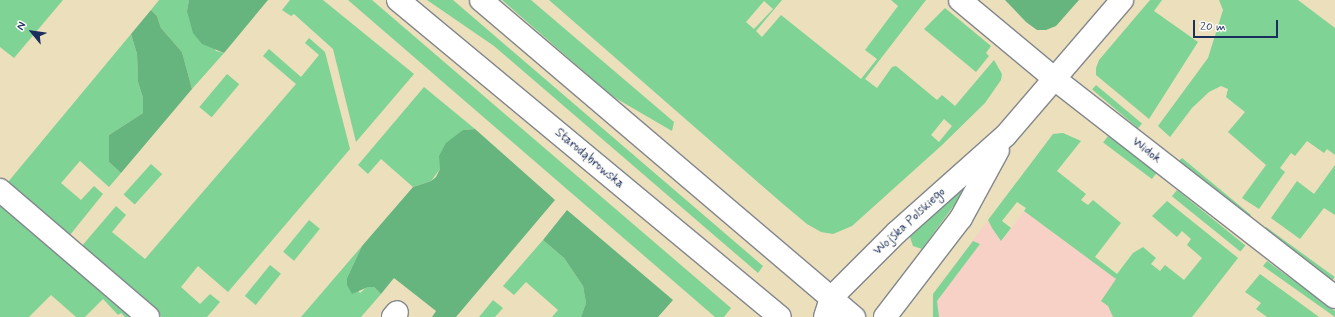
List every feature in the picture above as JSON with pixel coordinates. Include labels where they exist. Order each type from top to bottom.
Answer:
[{"type":"street","name":"Starodąbrowska","points":[[398,0],[780,317]]},
{"type":"street","points":[[481,0],[828,308],[854,317]]},
{"type":"street","name":"Widok","points":[[960,0],[1056,80],[1335,297]]},
{"type":"street","name":"Wojska Polskiego","points":[[828,308],[896,233],[1006,135],[1056,80],[1122,0]]},
{"type":"street","name":"Wojska Polskiego","points":[[885,317],[961,218],[1006,135]]},
{"type":"street","points":[[0,190],[148,317]]},
{"type":"shaded area","points":[[1024,211],[1117,279],[1108,306],[1113,317],[933,317],[933,294],[988,220],[1002,241]]},
{"type":"green space","points":[[0,0],[63,0],[14,58],[0,47]]},
{"type":"green space","points":[[159,0],[189,0],[187,11],[216,51],[224,53],[192,89],[182,52],[161,28],[157,16],[151,10]]},
{"type":"green space","points":[[189,0],[268,0],[224,53],[202,44],[193,33],[187,11]]},
{"type":"green space","points":[[290,0],[323,0],[414,74],[356,142],[333,49],[294,14],[291,16],[282,10]]},
{"type":"green space","points":[[348,0],[372,0],[731,308],[724,317],[715,317]]},
{"type":"green space","points":[[427,0],[453,0],[763,266],[758,273],[494,46]]},
{"type":"green space","points":[[502,0],[531,0],[674,122],[672,131],[612,96]]},
{"type":"green space","points":[[549,0],[782,0],[756,31],[762,37],[781,15],[861,79],[877,59],[865,50],[898,6],[891,0],[926,0],[865,79],[877,88],[892,67],[896,66],[937,100],[942,95],[955,106],[994,60],[1002,74],[1001,80],[985,103],[941,146],[852,226],[833,234],[821,232],[807,224]],"holes":[[[764,1],[773,9],[754,29],[746,22]],[[944,119],[952,126],[939,142],[931,135]]]},
{"type":"green space","points":[[1005,0],[1079,0],[1056,26],[1046,30],[1037,30],[1026,22]]},
{"type":"green space","points":[[1150,0],[1162,0],[1154,11],[1198,42],[1149,119],[1096,75],[1096,68],[1099,60]]},
{"type":"green space","points":[[1219,0],[1298,0],[1335,28],[1335,155],[1327,149],[1324,153],[1307,141],[1295,156],[1291,153],[1280,168],[1285,172],[1259,209],[1242,198],[1266,165],[1228,132],[1245,112],[1226,97],[1228,89],[1221,86],[1209,92],[1192,108],[1170,137],[1158,126],[1208,58],[1223,10]]},
{"type":"green space","points":[[945,8],[991,46],[986,53],[989,56],[976,72],[924,29]]},
{"type":"green space","points":[[151,10],[157,16],[161,28],[182,52],[192,89],[121,173],[109,162],[109,135],[143,113],[143,98],[138,82],[137,54],[131,34]]},
{"type":"green space","points":[[131,34],[137,54],[138,82],[143,98],[143,113],[109,135],[109,162],[121,173],[109,187],[80,161],[61,183],[81,200],[94,186],[103,194],[70,235],[8,182]]},
{"type":"green space","points":[[309,38],[325,52],[350,149],[228,292],[198,266],[181,287],[200,304],[210,294],[220,302],[207,317],[162,317],[81,247],[116,206],[126,215],[112,232],[145,259],[296,84],[263,56],[269,49],[301,77],[319,55],[305,43]]},
{"type":"green space","points":[[227,74],[239,84],[212,117],[199,107]]},
{"type":"green space","points":[[1096,85],[1142,124],[1138,128],[1092,90]]},
{"type":"green space","points":[[424,87],[475,129],[463,130],[441,160],[440,169],[431,181],[413,187],[381,159],[368,174],[358,165]]},
{"type":"green space","points":[[475,129],[555,200],[456,317],[432,317],[436,311],[394,278],[381,294],[374,287],[368,287],[352,294],[347,285],[347,278],[362,246],[413,187],[431,181],[436,177],[440,169],[439,156],[446,143],[463,130]]},
{"type":"green space","points":[[1063,133],[1081,141],[1057,171],[1086,194],[1081,200],[1088,205],[1093,200],[1121,223],[1095,257],[1117,274],[1133,253],[1143,247],[1156,258],[1151,264],[1160,271],[1165,265],[1184,280],[1202,258],[1187,245],[1191,239],[1182,231],[1177,237],[1152,216],[1167,201],[1238,258],[1192,317],[1113,317],[1108,306],[1101,301],[1116,279],[1024,211],[1026,208],[1017,202],[1002,221],[1011,228],[1001,241],[988,220],[1053,134]]},
{"type":"green space","points":[[1108,136],[1157,173],[1152,179],[1103,142]]},
{"type":"green space","points":[[1182,158],[1251,215],[1249,218],[1179,161]]},
{"type":"green space","points":[[987,160],[922,249],[913,246],[910,237]]},
{"type":"green space","points":[[151,164],[162,174],[135,205],[124,194]]},
{"type":"green space","points":[[1335,165],[1335,215],[1324,208],[1300,239],[1271,218],[1297,181],[1314,194]]},
{"type":"green space","points":[[1177,190],[1245,245],[1240,252],[1172,196]]},
{"type":"green space","points":[[0,204],[136,317],[125,317],[121,313],[118,315],[103,299],[85,317],[76,317],[51,295],[29,317],[0,317]]},
{"type":"green space","points":[[567,210],[673,300],[658,317],[581,317],[586,303],[583,286],[564,258],[543,240]]},
{"type":"green space","points":[[309,220],[320,229],[294,261],[283,252]]},
{"type":"green space","points":[[1266,227],[1335,277],[1332,280],[1264,230]]},
{"type":"green space","points":[[543,240],[564,258],[583,286],[586,303],[581,317],[552,317],[558,310],[526,282],[514,295],[503,286]]},
{"type":"green space","points":[[973,241],[980,244],[937,301],[939,317],[933,317],[933,294]]},
{"type":"green space","points":[[362,246],[347,278],[360,293],[367,287],[374,287],[381,294],[361,317],[301,317]]},
{"type":"green space","points":[[1267,261],[1335,311],[1335,317],[1263,266]]},
{"type":"green space","points":[[270,265],[281,274],[256,305],[245,296]]},
{"type":"green space","points":[[1260,274],[1319,317],[1267,317],[1256,309],[1261,303],[1245,292]]},
{"type":"green space","points":[[493,300],[503,308],[495,317],[479,317]]}]
